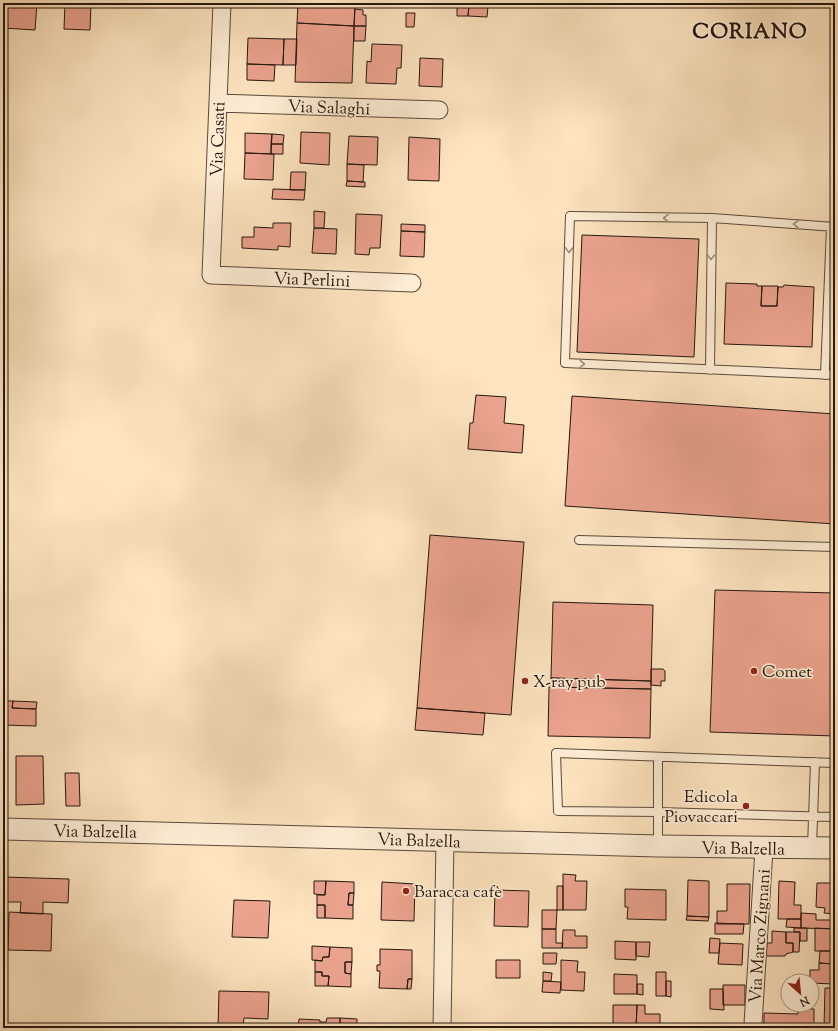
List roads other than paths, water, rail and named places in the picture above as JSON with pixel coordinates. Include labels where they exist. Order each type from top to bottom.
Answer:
[{"type":"street","name":"Via Casati","points":[[211,275],[222,3]]},
{"type":"street","name":"Via Salaghi","points":[[218,103],[439,110]]},
{"type":"street","name":"Via Perlini","points":[[211,275],[412,283]]},
{"type":"street","name":"Via Balzella","points":[[3,829],[764,849],[835,848]]},
{"type":"street","points":[[442,1028],[445,840]]},
{"type":"street","name":"Via Marco Zignani","points":[[753,1024],[764,849]]},
{"type":"lane","points":[[825,375],[833,227],[712,218],[570,216],[565,363],[710,370],[825,375],[835,375]]},
{"type":"lane","points":[[710,370],[712,218]]},
{"type":"lane","points":[[579,540],[835,547]]},
{"type":"lane","points":[[835,762],[556,754],[558,811],[658,812],[812,818],[835,817]]},
{"type":"lane","points":[[658,757],[658,846]]},
{"type":"lane","points":[[812,848],[815,762]]},
{"type":"place","name":"Comet","points":[[754,671]]},
{"type":"place","name":"X-ray pub","points":[[525,681]]},
{"type":"place","name":"Edicola Piovaccari","points":[[746,806]]},
{"type":"place","name":"Baracca cafè","points":[[406,891]]},
{"type":"district","name":"CORIANO","points":[[750,31]]}]
